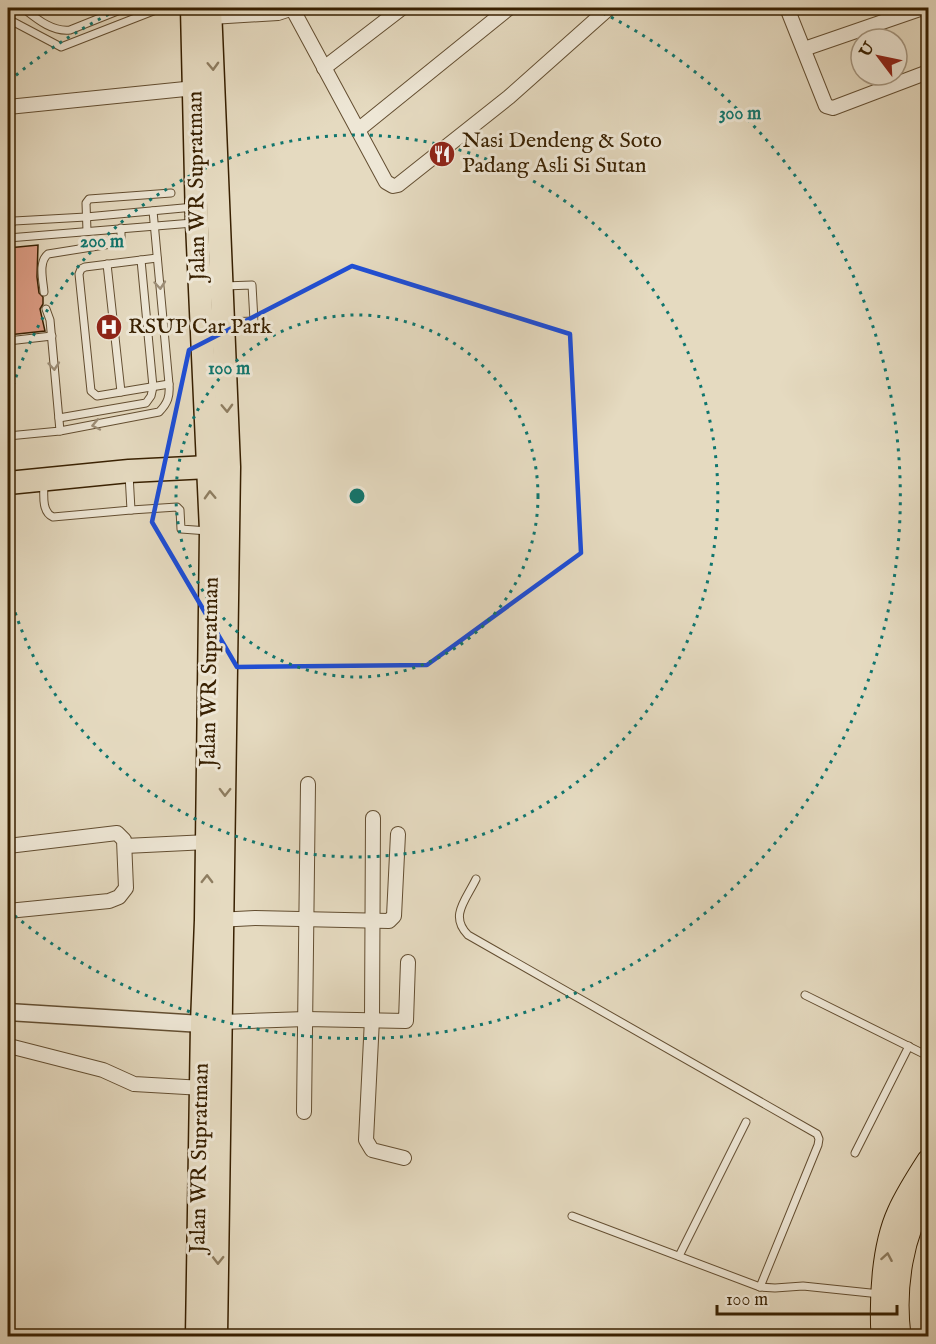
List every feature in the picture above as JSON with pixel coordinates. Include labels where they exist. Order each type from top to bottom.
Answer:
[{"type":"highway","name":"Jalan WR Supratman","points":[[204,11],[195,88],[197,215],[211,531],[208,842],[215,920]]},
{"type":"highway","name":"Jalan WR Supratman","points":[[204,11],[222,286],[229,466],[212,1023],[216,1336]]},
{"type":"highway","points":[[8,483],[129,471],[209,467]]},
{"type":"highway","name":"Jalan WR Supratman","points":[[197,1336],[203,1088],[212,1023]]},
{"type":"main road","points":[[882,1336],[883,1278],[888,1248],[897,1215],[907,1193],[928,1160]]},
{"type":"main road","points":[[900,1336],[899,1279],[905,1243],[928,1192]]},
{"type":"street","points":[[204,11],[278,13],[292,8],[386,182],[393,186],[398,185],[509,97],[608,8]]},
{"type":"street","points":[[324,68],[402,8]]},
{"type":"street","points":[[358,130],[509,8]]},
{"type":"street","points":[[787,8],[826,106],[829,108],[928,72]]},
{"type":"street","points":[[804,49],[923,8]]},
{"type":"street","points":[[8,107],[195,88]]},
{"type":"street","points":[[304,1112],[308,784]]},
{"type":"street","points":[[373,818],[372,1019],[366,1140],[372,1150],[404,1158]]},
{"type":"street","points":[[8,846],[113,833],[122,836],[125,846],[126,888],[119,897],[109,901],[8,912]]},
{"type":"street","points":[[215,920],[389,921],[394,916],[398,834]]},
{"type":"street","points":[[125,846],[208,842]]},
{"type":"street","points":[[8,1012],[212,1023],[306,1018],[406,1021],[408,962]]},
{"type":"street","points":[[13,1047],[103,1070],[134,1084],[203,1088]]},
{"type":"lane","points":[[23,8],[37,19],[62,31],[70,30],[125,8]]},
{"type":"lane","points":[[8,19],[61,47],[145,10],[161,8]]},
{"type":"lane","points":[[87,231],[86,203],[88,199],[171,193]]},
{"type":"lane","points":[[153,211],[197,215],[154,227],[9,238],[11,222],[153,211]]},
{"type":"lane","points":[[8,436],[60,431],[159,412],[166,405],[170,395],[170,384],[153,211]]},
{"type":"lane","points":[[44,292],[42,261],[44,256],[117,243],[121,239],[121,228]]},
{"type":"lane","points":[[157,258],[81,269],[79,274],[91,391],[97,396],[170,384]]},
{"type":"lane","points":[[59,418],[146,403],[151,396],[153,387],[141,260]]},
{"type":"lane","points":[[107,264],[121,392]]},
{"type":"lane","points":[[222,286],[252,285],[254,321],[223,322]]},
{"type":"lane","points":[[46,309],[51,320],[60,431]]},
{"type":"lane","points":[[8,340],[52,336]]},
{"type":"lane","points":[[129,471],[131,510]]},
{"type":"lane","points":[[44,479],[46,511],[53,517],[177,507],[180,510],[181,529],[211,531]]},
{"type":"lane","points":[[476,879],[458,919],[460,927],[468,935],[817,1134],[818,1145],[760,1287]]},
{"type":"lane","points":[[806,995],[928,1056]]},
{"type":"lane","points":[[855,1153],[909,1046]]},
{"type":"lane","points":[[679,1257],[746,1122]]},
{"type":"lane","points":[[572,1216],[760,1287],[803,1286],[883,1294]]},
{"type":"highlighted area","points":[[352,266],[570,334],[581,553],[427,665],[237,667],[152,522],[189,350]]},
{"type":"building","points":[[38,245],[37,277],[39,293],[43,297],[40,309],[45,331],[8,335],[8,248]]},
{"type":"place","name":"Nasi Dendeng & Soto Padang Asli Si Sutan","points":[[442,154]]},
{"type":"place","name":"RSUP Car Park","points":[[109,327]]}]
